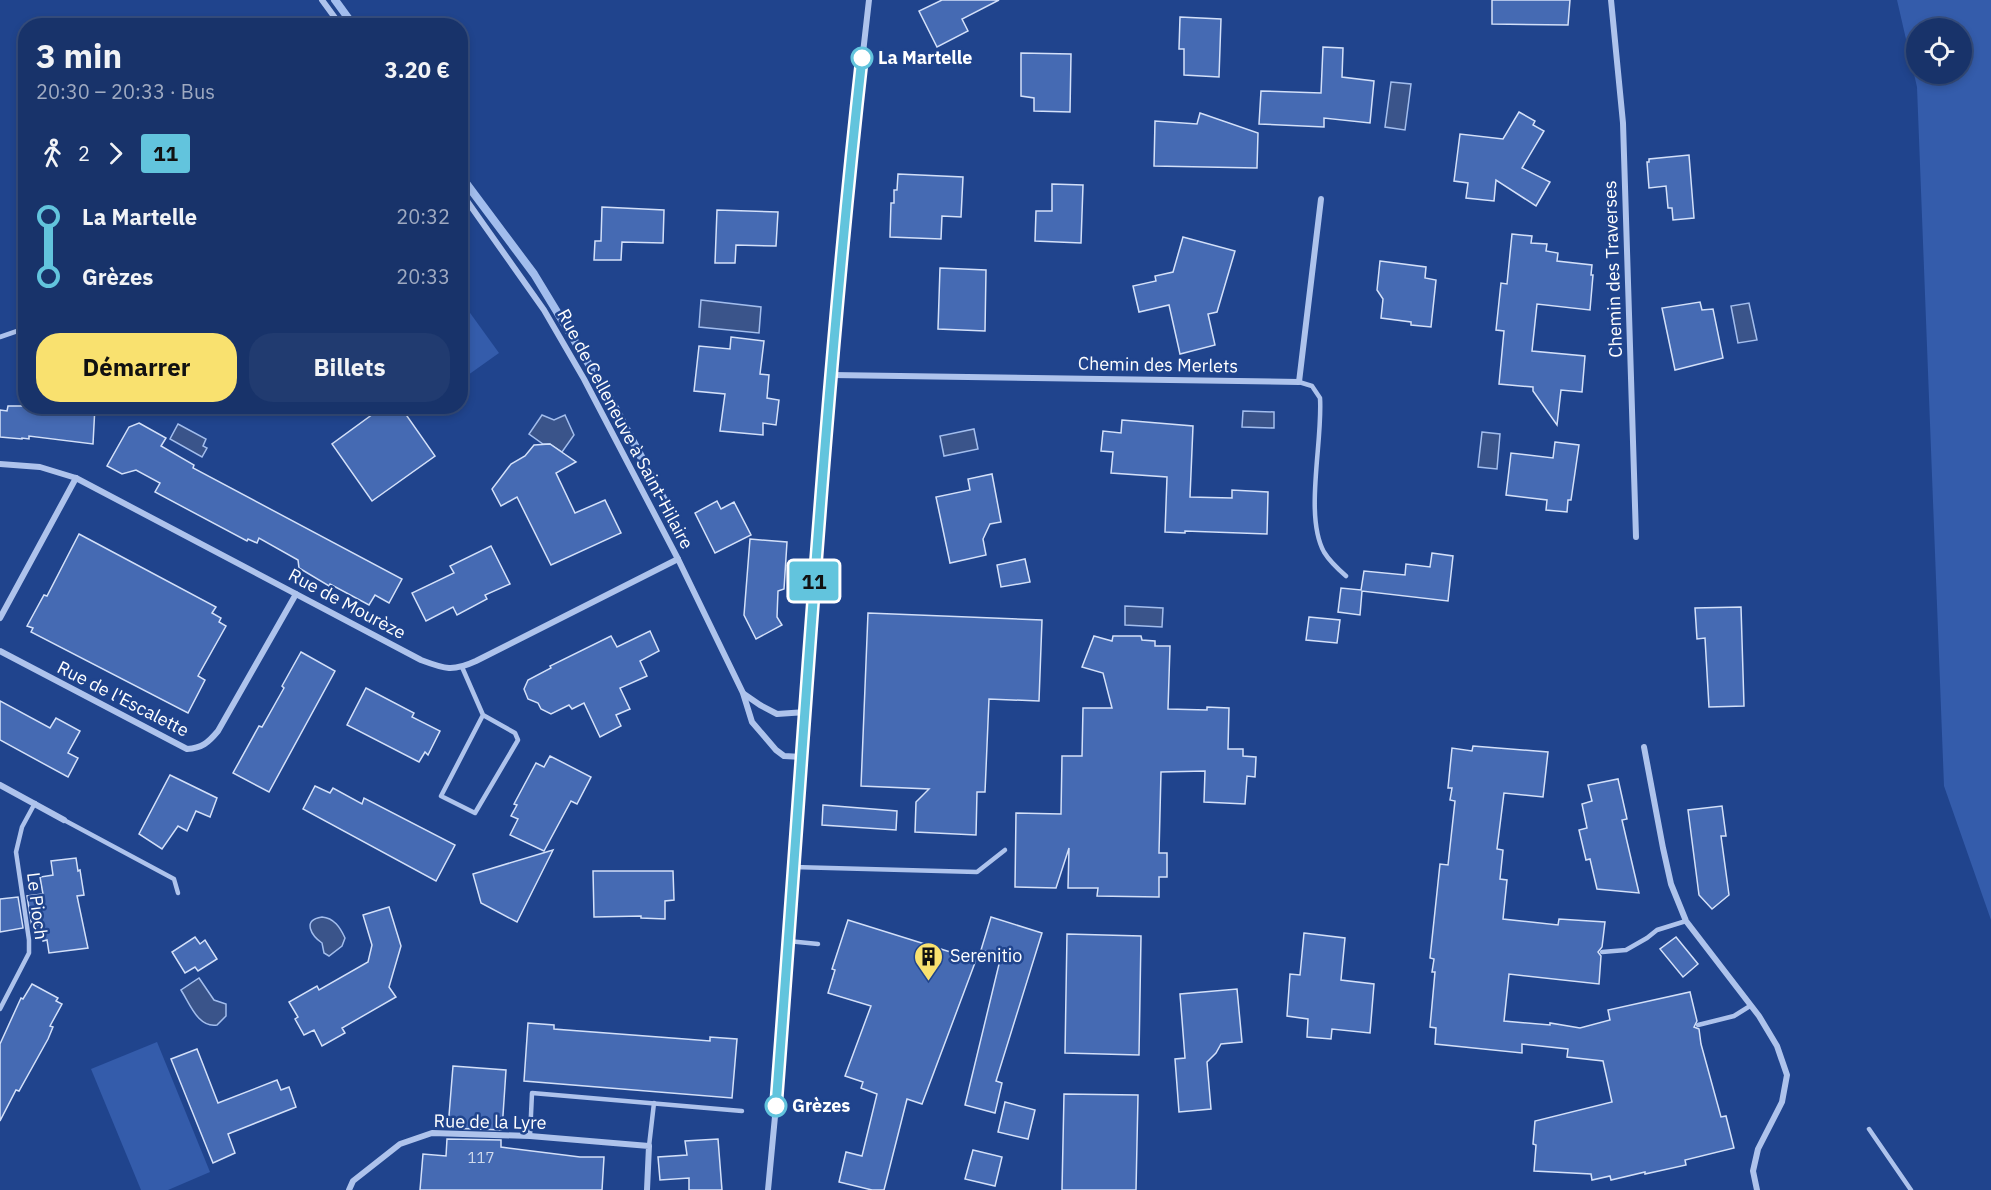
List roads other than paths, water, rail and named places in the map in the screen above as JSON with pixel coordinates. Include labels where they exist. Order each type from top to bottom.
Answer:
[{"type":"street","points":[[321,0],[335,18]]},
{"type":"street","points":[[768,1190],[776,1117],[818,527],[849,176],[869,0]]},
{"type":"street","name":"Chemin des Traverses","points":[[1611,0],[1623,123],[1636,537]]},
{"type":"street","points":[[1299,382],[1321,199]]},
{"type":"street","name":"Rue de Celleneuve à Saint-Hilaire","points":[[468,202],[544,310],[584,379],[678,559],[743,693],[752,722],[784,756],[802,757]]},
{"type":"street","name":"Chemin des Merlets","points":[[832,375],[1299,382]]},
{"type":"street","name":"Rue de Mourèze","points":[[0,464],[40,467],[76,477],[421,660],[447,669],[462,667]]},
{"type":"street","points":[[0,618],[76,477]]},
{"type":"street","points":[[462,667],[678,559]]},
{"type":"street","name":"Rue de l'Escalette","points":[[0,651],[187,749],[199,748],[218,731],[296,594]]},
{"type":"street","points":[[743,693],[777,714],[806,712]]},
{"type":"street","points":[[1644,747],[1671,884],[1686,921],[1750,1005],[1777,1047],[1787,1074],[1782,1102],[1758,1149],[1753,1171],[1757,1190]]},
{"type":"street","points":[[0,785],[64,820]]},
{"type":"street","name":"Rue de la Lyre","points":[[349,1190],[353,1182],[400,1144],[432,1133],[530,1136],[650,1146]]},
{"type":"street","points":[[647,1190],[650,1146]]},
{"type":"lane","points":[[0,338],[18,331]]},
{"type":"lane","points":[[1299,382],[1312,386],[1320,398],[1315,511],[1319,540],[1332,564],[1346,576]]},
{"type":"lane","points":[[462,667],[483,715],[515,733],[518,740],[475,813],[441,796],[483,715]]},
{"type":"lane","name":"Le Pioch","points":[[0,1009],[29,953],[16,852],[22,827],[35,803]]},
{"type":"lane","points":[[64,820],[174,879],[178,893]]},
{"type":"lane","points":[[793,867],[977,872],[1005,850]]},
{"type":"lane","points":[[1602,952],[1626,950],[1657,930],[1686,921]]},
{"type":"lane","points":[[788,941],[818,944]]},
{"type":"lane","points":[[1698,1025],[1734,1016],[1750,1005]]},
{"type":"lane","name":"Rue de la Lyre","points":[[530,1136],[532,1093],[742,1112]]},
{"type":"lane","points":[[650,1146],[654,1103]]},
{"type":"lane","points":[[1869,1129],[1911,1190]]},
{"type":"waterway","points":[[335,0],[348,18]]},
{"type":"waterway","points":[[468,186],[534,274],[613,404],[672,515]]},
{"type":"place","name":"La Martelle","points":[[862,58]]},
{"type":"place","name":"Serenitio","points":[[929,982]]},
{"type":"place","name":"Grèzes","points":[[776,1106]]}]
